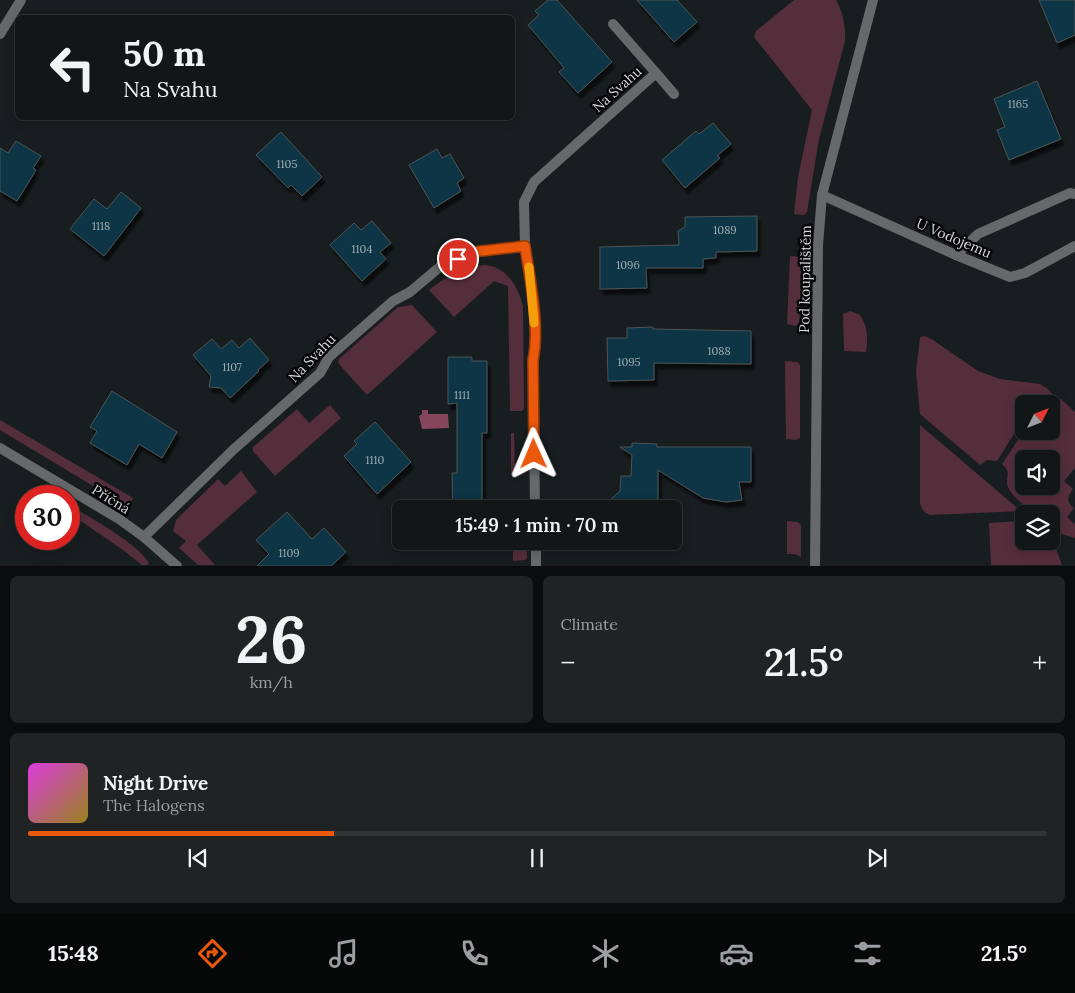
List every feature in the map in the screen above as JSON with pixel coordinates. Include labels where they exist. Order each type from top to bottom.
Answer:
[{"type":"street","points":[[0,34],[21,0]]},
{"type":"street","name":"Pod koupalištěm","points":[[815,566],[818,245],[822,195],[873,0]]},
{"type":"street","name":"Na Svahu","points":[[613,24],[674,94]]},
{"type":"street","name":"Na Svahu","points":[[535,500],[533,360],[536,345],[532,292],[525,246],[524,202],[534,182],[656,73]]},
{"type":"street","points":[[956,255],[978,234],[1070,193],[1075,194]]},
{"type":"street","name":"U Vodojemu","points":[[822,195],[956,255],[1010,276],[1025,273],[1075,246]]},
{"type":"street","name":"Na Svahu","points":[[144,537],[234,448],[320,373],[329,357],[392,302],[410,292],[442,265],[473,252],[525,246]]},
{"type":"street","name":"Příčná","points":[[0,448],[119,519],[144,537],[177,566]]},
{"type":"street","points":[[536,550],[536,566]]},
{"type":"shaded area","points":[[794,0],[836,0],[845,30],[845,41],[819,139],[807,212],[804,215],[794,214],[798,177],[812,110],[754,37],[756,31]]},
{"type":"shaded area","points":[[790,256],[800,257],[804,261],[799,322],[796,326],[787,324]]},
{"type":"shaded area","points":[[486,265],[501,270],[511,280],[519,293],[523,307],[524,408],[522,411],[510,411],[508,286],[494,281],[454,317],[429,290],[456,273]]},
{"type":"shaded area","points":[[412,305],[437,332],[367,395],[338,363],[339,359],[398,307]]},
{"type":"shaded area","points":[[850,311],[860,315],[865,324],[867,337],[866,352],[844,351],[843,314]]},
{"type":"shaded area","points":[[925,336],[933,340],[978,371],[1000,379],[1040,384],[1053,395],[1015,395],[1015,432],[997,461],[987,460],[980,465],[920,414],[916,371],[920,337]]},
{"type":"shaded area","points":[[785,361],[797,362],[800,365],[800,438],[796,440],[786,439]]},
{"type":"shaded area","points":[[1060,400],[1075,412],[1075,468],[1064,481],[1073,489],[1068,501],[1074,508],[1067,517],[1075,524],[1075,538],[1060,534],[1060,505],[1024,505],[1016,498],[1008,487],[1008,473],[1002,464],[1018,440],[1060,440]]},
{"type":"shaded area","points":[[330,405],[341,418],[275,476],[253,451],[253,447],[297,409],[309,423]]},
{"type":"shaded area","points":[[422,410],[428,410],[428,414],[448,414],[449,428],[422,429],[419,416],[422,414]]},
{"type":"shaded area","points":[[0,420],[133,498],[128,507],[0,430]]},
{"type":"shaded area","points":[[920,425],[1015,506],[1015,511],[930,515],[922,509],[920,503]]},
{"type":"shaded area","points":[[511,433],[514,433],[515,472],[511,474]]},
{"type":"shaded area","points":[[241,471],[257,492],[197,545],[215,565],[198,565],[179,548],[186,541],[173,531],[176,520],[218,479],[225,486]]},
{"type":"shaded area","points":[[80,511],[125,540],[149,563],[142,565],[80,521]]},
{"type":"shaded area","points":[[787,521],[798,522],[801,525],[801,557],[795,554],[787,554]]},
{"type":"shaded area","points":[[1015,522],[1015,550],[1056,550],[1062,565],[991,565],[989,523]]},
{"type":"shaded area","points":[[513,550],[527,550],[527,558],[525,560],[513,561]]},
{"type":"building","points":[[548,0],[557,0],[612,62],[578,93],[559,72],[564,68],[528,25],[539,15],[535,11]]},
{"type":"building","points":[[637,0],[677,0],[697,22],[674,42]]},
{"type":"building","points":[[1039,0],[1075,0],[1075,35],[1057,43]]},
{"type":"building","points":[[1037,81],[1061,139],[1009,160],[997,130],[1005,127],[994,99]]},
{"type":"building","points":[[713,123],[731,144],[717,156],[720,158],[685,188],[662,160],[696,131],[699,134]]},
{"type":"building","points":[[281,132],[322,177],[302,196],[291,185],[288,188],[256,155]]},
{"type":"building","points":[[16,141],[41,156],[33,168],[36,170],[17,201],[0,191],[0,148],[8,153]]},
{"type":"building","points":[[437,149],[442,158],[450,154],[464,178],[457,183],[461,191],[434,208],[409,165]]},
{"type":"building","points":[[121,192],[141,208],[104,256],[70,229],[94,199],[107,209]]},
{"type":"building","points":[[757,216],[757,251],[716,252],[716,258],[703,259],[703,268],[646,268],[647,288],[600,289],[600,247],[679,245],[678,231],[685,227],[685,217]]},
{"type":"building","points":[[372,221],[391,243],[380,252],[386,259],[362,281],[330,245],[354,223],[361,230]]},
{"type":"building","points":[[653,327],[653,329],[751,331],[751,364],[654,363],[654,380],[608,381],[607,338],[627,338],[627,328]]},
{"type":"building","points":[[250,338],[269,360],[230,398],[221,388],[209,387],[211,376],[193,355],[212,339],[221,349],[232,340],[239,348]]},
{"type":"building","points":[[448,357],[472,357],[472,361],[487,361],[487,433],[482,433],[482,500],[453,500],[452,473],[457,473],[457,403],[448,404]]},
{"type":"building","points":[[112,391],[177,432],[162,458],[139,444],[127,465],[90,443],[97,431],[90,427]]},
{"type":"building","points":[[375,422],[411,462],[377,494],[344,456],[357,444],[354,441]]},
{"type":"building","points":[[632,443],[657,444],[657,447],[751,447],[751,482],[739,482],[742,500],[726,502],[703,498],[658,470],[658,500],[610,500],[620,491],[621,476],[631,476],[632,455],[620,447],[632,447]]},
{"type":"building","points":[[287,512],[312,539],[324,528],[346,552],[331,566],[257,566],[269,554],[256,540]]},
{"type":"slow traffic","points":[[529,267],[534,323]]},
{"type":"route","points":[[458,259],[473,252],[525,246],[532,292],[536,345],[533,360],[534,454]]}]
